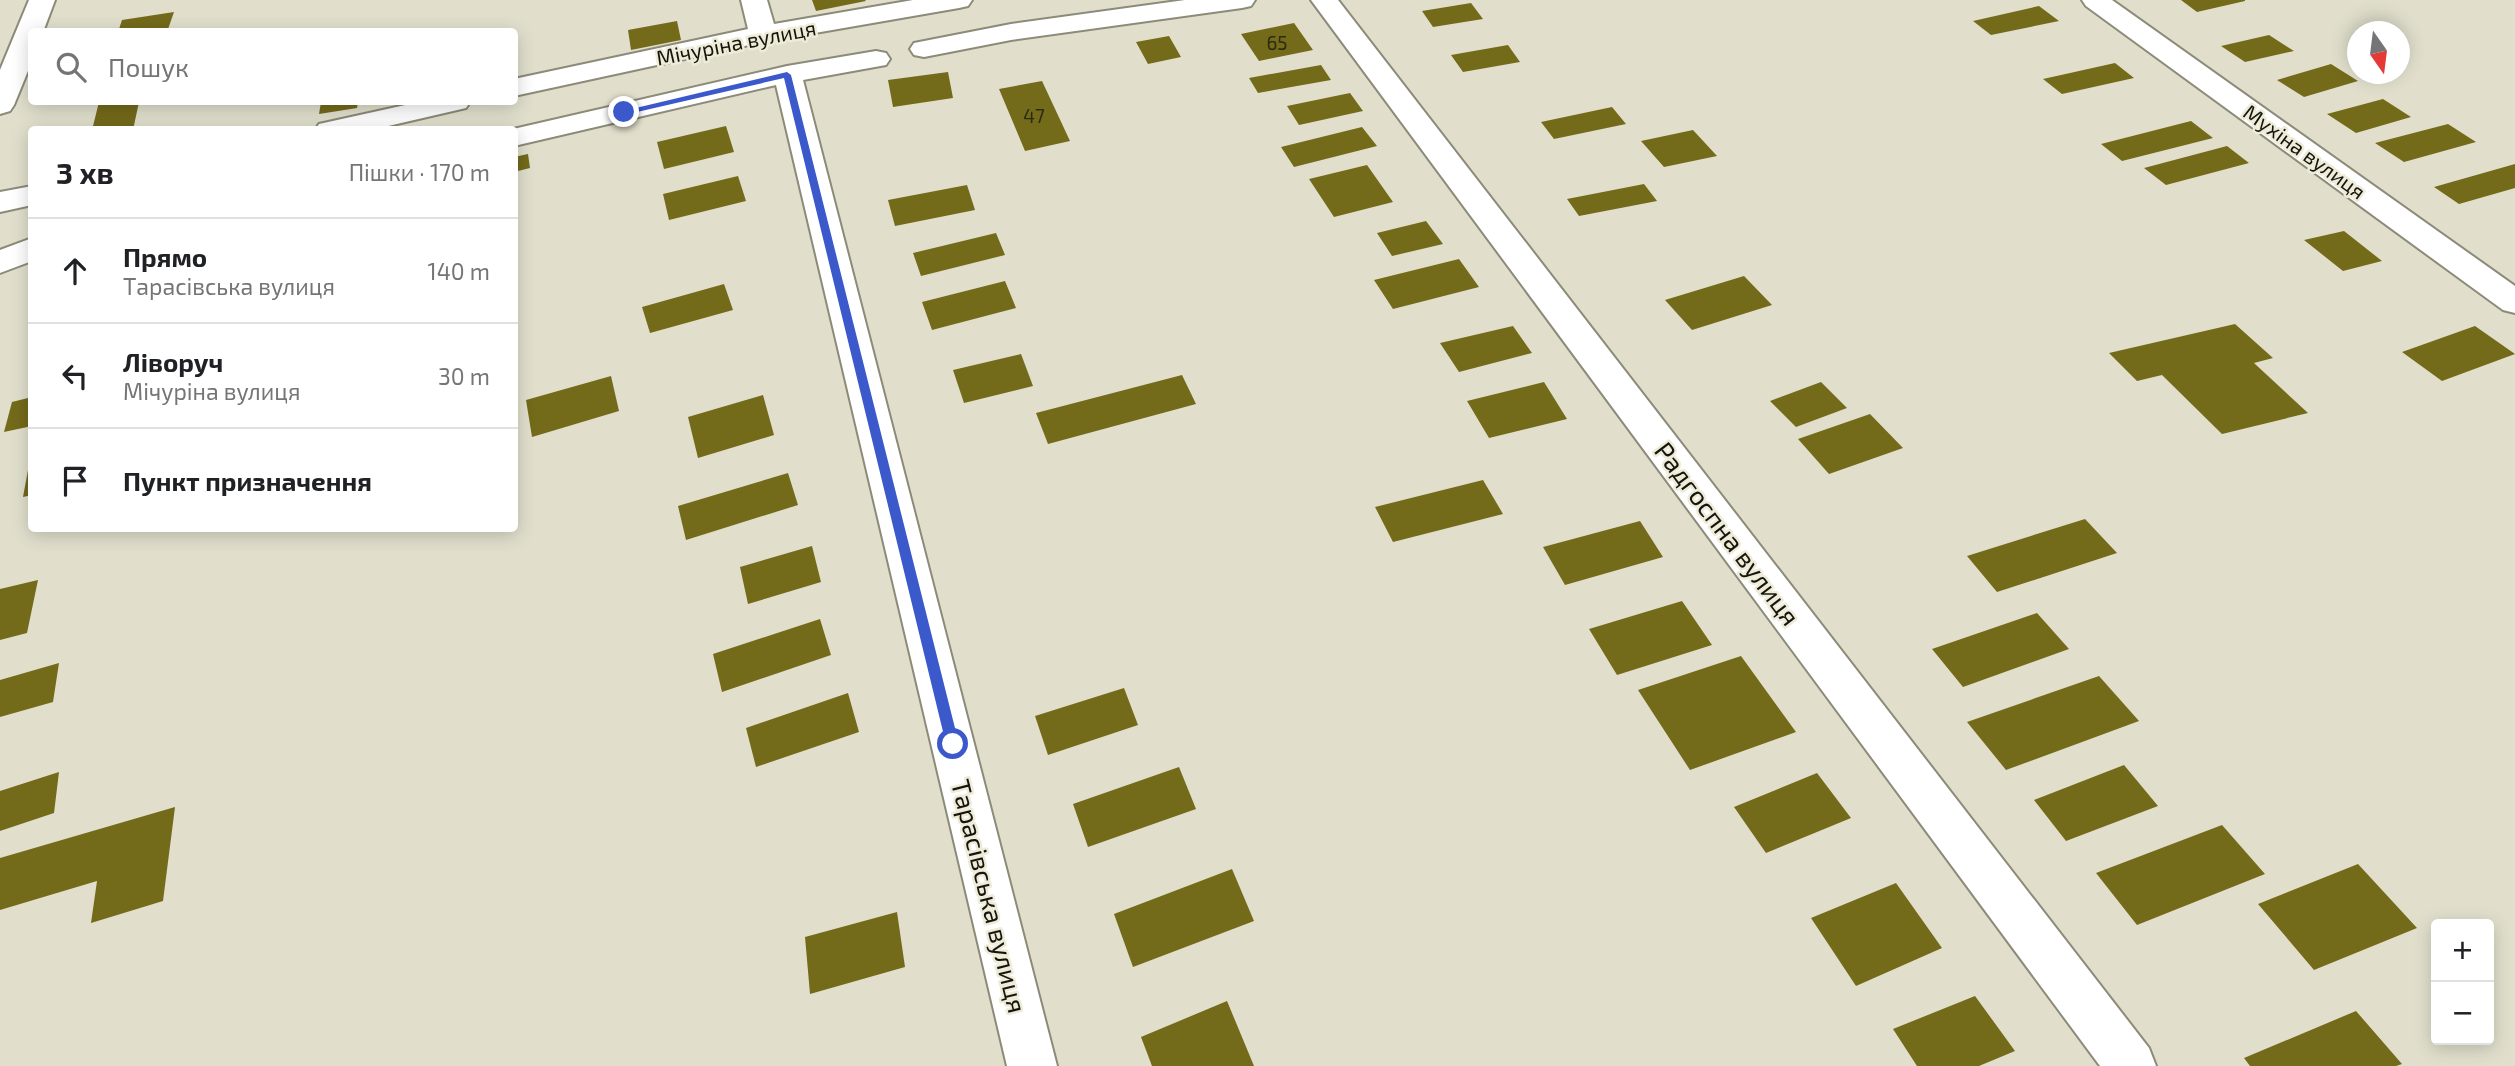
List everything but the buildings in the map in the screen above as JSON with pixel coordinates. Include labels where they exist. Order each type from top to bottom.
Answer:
[{"type":"street","points":[[31,28],[42,0]]},
{"type":"street","points":[[754,0],[763,34]]},
{"type":"street","name":"Мічуріна вулиця","points":[[518,88],[763,34],[959,0]]},
{"type":"street","points":[[924,49],[1011,32],[1242,0]]},
{"type":"street","name":"Радгоспна вулиця","points":[[1324,0],[2131,1066]]},
{"type":"street","name":"Мухіна вулиця","points":[[2095,0],[2515,302]]},
{"type":"street","points":[[0,105],[28,35]]},
{"type":"street","name":"Мічуріна вулиця","points":[[518,136],[787,75],[876,59]]},
{"type":"street","name":"Тарасівська вулиця","points":[[787,75],[1032,1066]]},
{"type":"street","points":[[347,126],[442,105]]},
{"type":"street","points":[[0,202],[28,196]]},
{"type":"street","points":[[0,262],[28,250]]},
{"type":"route","points":[[624,112],[787,75],[953,744]]}]
